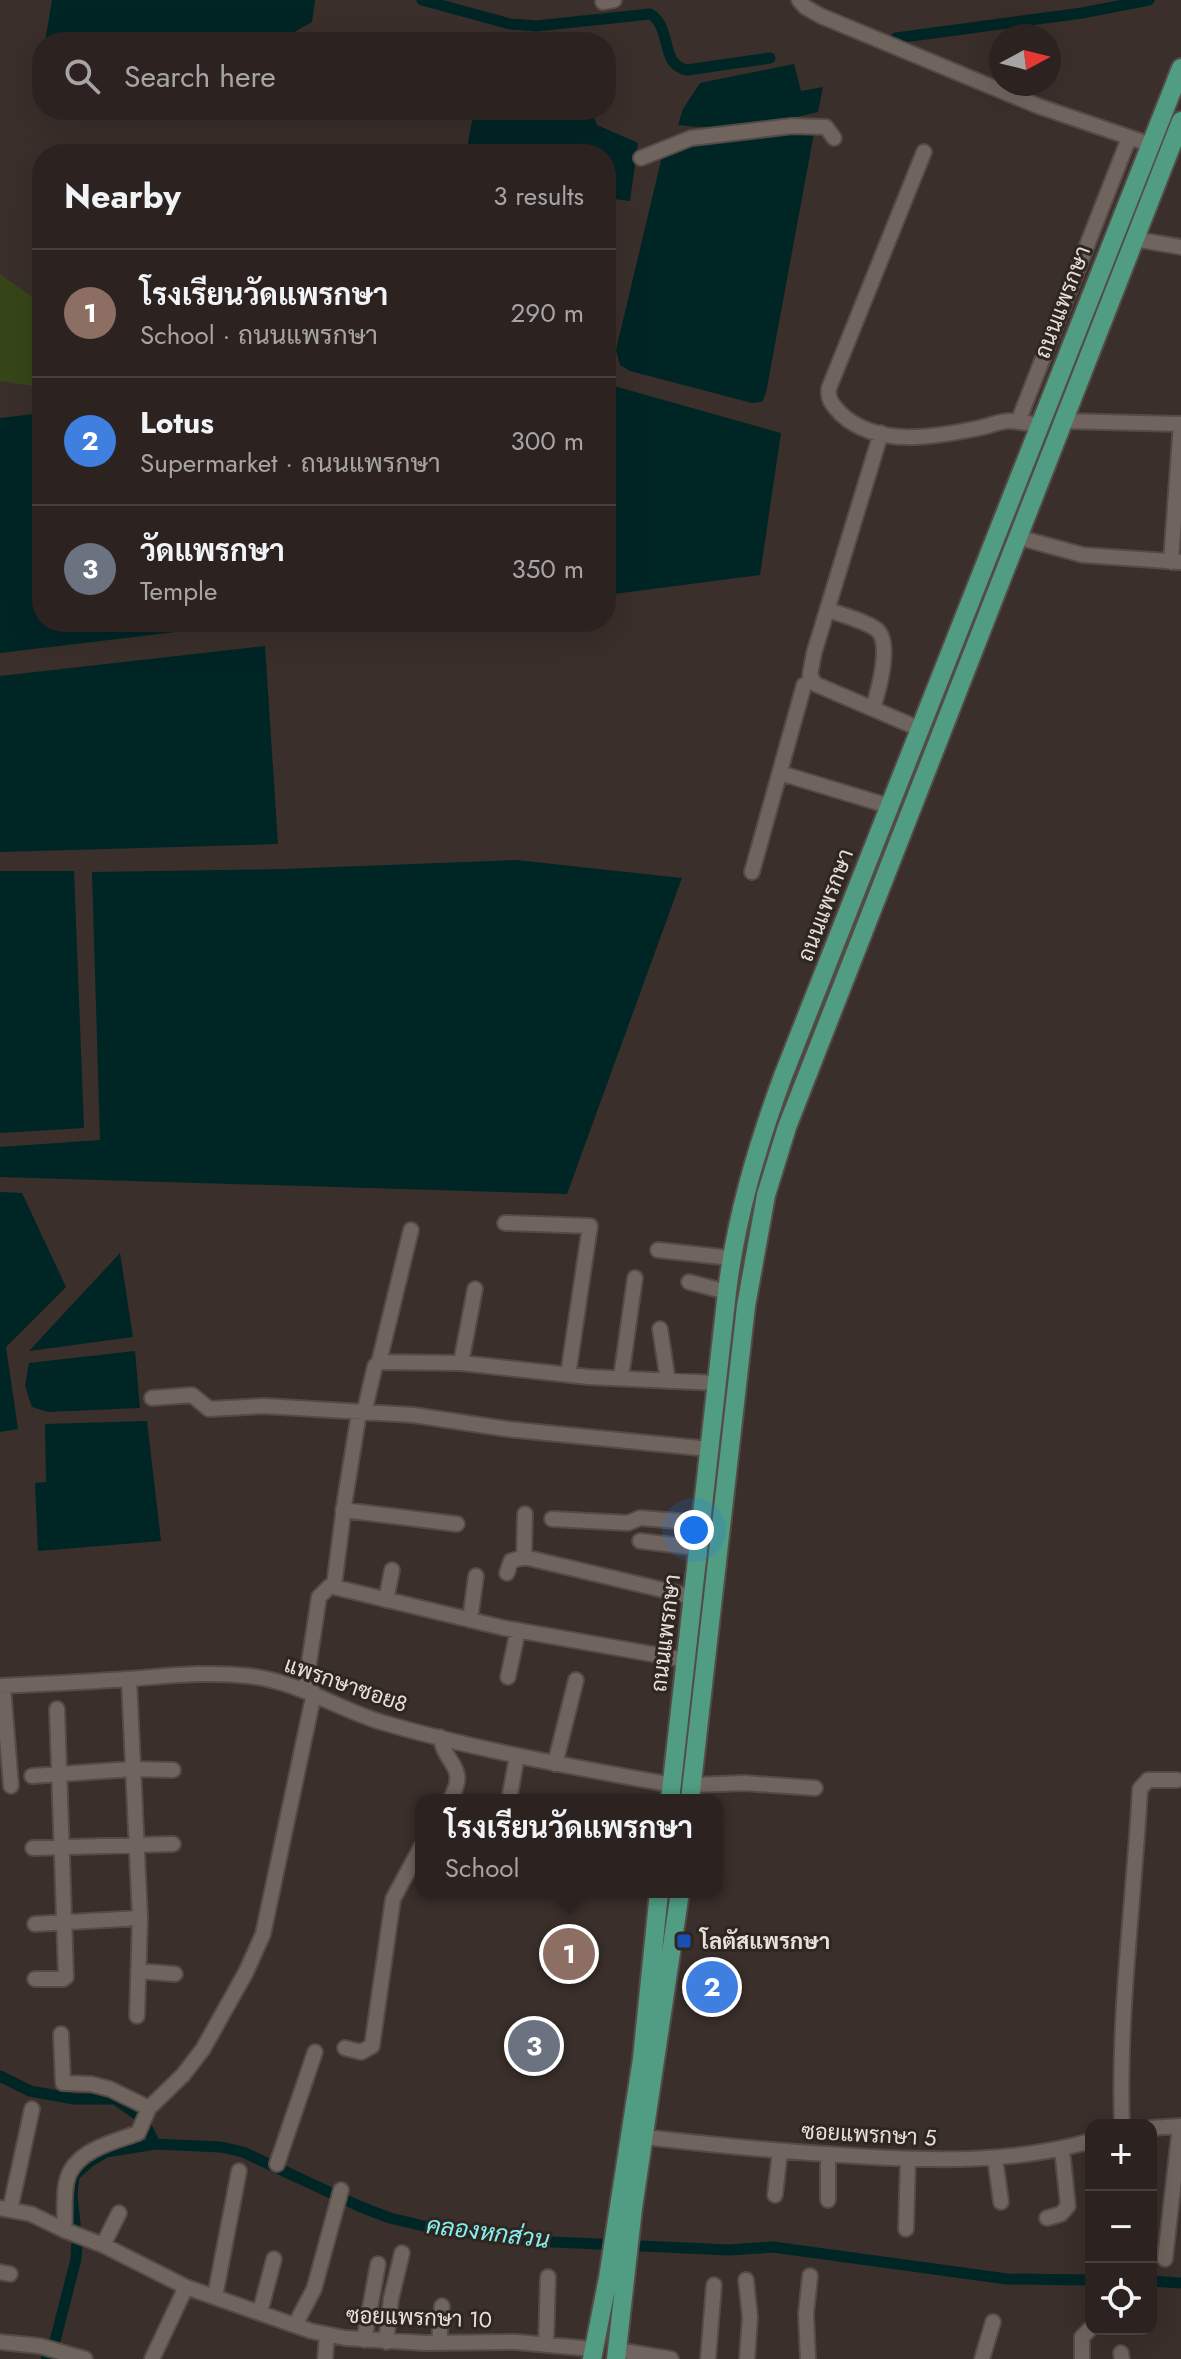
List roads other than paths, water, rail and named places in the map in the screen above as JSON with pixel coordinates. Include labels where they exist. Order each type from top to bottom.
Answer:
[{"type":"main road","name":"ถนนแพรกษา","points":[[671,1792],[731,1258],[750,1174],[771,1110],[889,806],[1181,68]]},
{"type":"main road","name":"ถนนแพรกษา","points":[[691,1793],[746,1306],[766,1195],[778,1152],[1181,121]]},
{"type":"main road","points":[[929,704],[949,711]]},
{"type":"main road","points":[[617,2354],[620,2261],[658,1898]]},
{"type":"main road","points":[[623,2231],[644,2137],[679,1898]]},
{"type":"main road","points":[[593,2354],[620,2261]]},
{"type":"street","points":[[799,0],[821,16],[1011,96],[1149,144]]},
{"type":"street","points":[[641,158],[691,138],[792,126],[826,127],[834,138]]},
{"type":"street","points":[[1018,422],[1129,138]]},
{"type":"street","points":[[924,152],[828,396],[832,405],[846,418],[867,429],[898,437],[920,438],[1006,421],[1040,425]]},
{"type":"street","points":[[1134,239],[1181,247]]},
{"type":"street","points":[[1017,537],[1083,555],[1176,562],[1181,424],[1063,421]]},
{"type":"street","points":[[881,433],[810,675],[815,684],[920,729]]},
{"type":"street","points":[[829,610],[878,630],[883,638],[881,683],[873,708]]},
{"type":"street","points":[[752,872],[804,685]]},
{"type":"street","points":[[780,773],[889,806]]},
{"type":"street","points":[[505,1223],[590,1226],[568,1375]]},
{"type":"street","points":[[334,1586],[343,1510],[362,1413],[375,1366],[379,1362],[411,1230]]},
{"type":"street","points":[[658,1250],[731,1258]]},
{"type":"street","points":[[621,1378],[635,1278]]},
{"type":"street","points":[[689,1282],[727,1292]]},
{"type":"street","points":[[461,1363],[475,1289]]},
{"type":"street","points":[[660,1329],[668,1381]]},
{"type":"street","points":[[379,1362],[461,1363],[568,1375],[717,1383]]},
{"type":"street","points":[[152,1398],[192,1395],[209,1409],[264,1406],[413,1415],[535,1433],[710,1449]]},
{"type":"street","points":[[343,1510],[457,1524]]},
{"type":"street","points":[[524,1557],[525,1514]]},
{"type":"street","points":[[552,1519],[628,1523],[640,1518],[702,1523]]},
{"type":"street","points":[[640,1541],[699,1548]]},
{"type":"street","points":[[507,1573],[511,1561],[524,1557],[693,1597]]},
{"type":"street","points":[[386,1600],[392,1570]]},
{"type":"street","points":[[470,1620],[476,1576]]},
{"type":"street","points":[[67,2232],[65,2192],[69,2173],[77,2162],[97,2148],[138,2133],[145,2117],[203,2049],[246,1972],[263,1934],[309,1691],[319,1597],[327,1587],[334,1586],[518,1630],[686,1660]]},
{"type":"street","points":[[508,1677],[518,1630]]},
{"type":"street","name":"แพรกษาซอย8","points":[[2,1686],[191,1673],[237,1675],[309,1691],[377,1721],[671,1792]]},
{"type":"street","points":[[129,1679],[140,1918],[137,2016]]},
{"type":"street","points":[[555,1764],[576,1680]]},
{"type":"street","points":[[2,1686],[11,1786]]},
{"type":"street","points":[[35,1979],[66,1978],[57,1709]]},
{"type":"street","points":[[440,1737],[459,1776],[453,1794]]},
{"type":"street","points":[[510,1794],[517,1756]]},
{"type":"street","points":[[32,1776],[133,1769],[173,1770]]},
{"type":"street","points":[[1122,2119],[1123,2003],[1140,1789],[1148,1780],[1177,1780]]},
{"type":"street","points":[[691,1793],[744,1783],[815,1788]]},
{"type":"street","points":[[33,1848],[173,1844]]},
{"type":"street","points":[[345,2048],[361,2052],[372,2046],[393,1899],[415,1858]]},
{"type":"street","points":[[35,1924],[140,1918]]},
{"type":"street","points":[[139,1971],[175,1974]]},
{"type":"street","points":[[61,2034],[63,2083],[91,2084],[110,2089],[145,2117]]},
{"type":"street","points":[[277,2164],[315,2052]]},
{"type":"street","points":[[5,2209],[32,2109]]},
{"type":"street","points":[[1157,2128],[1180,2126],[1165,2259]]},
{"type":"street","name":"ซอยแพรกษา 5","points":[[644,2137],[780,2151],[908,2159],[995,2158],[1085,2143]]},
{"type":"street","points":[[1047,2218],[1061,2214],[1068,2206],[1062,2149]]},
{"type":"street","points":[[775,2195],[780,2151]]},
{"type":"street","points":[[828,2154],[828,2200]]},
{"type":"street","points":[[995,2158],[1001,2202]]},
{"type":"street","points":[[906,2229],[908,2159]]},
{"type":"street","points":[[215,2296],[239,2171]]},
{"type":"street","points":[[295,2325],[314,2289],[341,2190]]},
{"type":"street","name":"ซอยแพรกษา 10","points":[[5,2209],[31,2214],[186,2287],[327,2335],[386,2342],[546,2344],[593,2354]]},
{"type":"street","points":[[98,2243],[119,2213]]},
{"type":"street","points":[[386,2342],[391,2299],[402,2253]]},
{"type":"street","points":[[260,2312],[274,2259]]},
{"type":"street","points":[[364,2340],[378,2264]]},
{"type":"street","points":[[808,2359],[806,2314],[810,2276]]},
{"type":"street","points":[[546,2344],[548,2277]]},
{"type":"street","points":[[746,2280],[750,2317],[747,2359]]},
{"type":"street","points":[[708,2359],[714,2285]]},
{"type":"street","points":[[152,2359],[186,2287]]},
{"type":"street","points":[[439,2343],[442,2306]]},
{"type":"street","points":[[982,2359],[993,2322]]},
{"type":"street","points":[[1082,2359],[1082,2337],[1085,2334]]},
{"type":"street","points":[[325,2359],[327,2335]]},
{"type":"street","points":[[0,2342],[30,2344],[56,2355],[85,2359]]},
{"type":"street","points":[[617,2354],[671,2359]]},
{"type":"water","points":[[52,0],[315,0],[312,22],[294,32],[47,32]]},
{"type":"water","points":[[794,64],[801,91],[823,87],[818,112],[749,125],[678,125],[683,109],[700,83]]},
{"type":"water","points":[[472,120],[595,120],[597,125],[638,143],[630,201],[616,199],[616,144],[468,144]]},
{"type":"water","points":[[816,122],[762,402],[752,403],[630,371],[620,365],[616,350],[663,152],[669,142]]},
{"type":"water","points":[[616,387],[781,433],[760,575],[616,594]]},
{"type":"water","points":[[32,414],[32,632],[177,632],[0,653],[0,418]]},
{"type":"water","points":[[265,646],[278,844],[0,852],[0,676]]},
{"type":"water","points":[[516,860],[682,878],[567,1194],[0,1177],[0,1147],[100,1140],[92,872],[284,869]]},
{"type":"water","points":[[0,871],[74,871],[84,1128],[0,1133]]},
{"type":"water","points":[[0,1192],[22,1193],[66,1287],[6,1347],[18,1429],[0,1432]]},
{"type":"water","points":[[120,1253],[133,1337],[29,1351]]},
{"type":"water","points":[[135,1351],[140,1408],[48,1412],[32,1407],[25,1386],[29,1363]]},
{"type":"water","points":[[147,1421],[161,1541],[38,1551],[35,1483],[46,1482],[45,1424]]},
{"type":"waterway","points":[[422,0],[510,24],[536,26],[650,14],[662,28],[673,61],[687,70],[770,58]]},
{"type":"waterway","points":[[896,38],[1082,13],[1149,0]]},
{"type":"waterway","points":[[0,2076],[30,2091],[74,2099],[115,2099],[142,2118],[155,2144]]},
{"type":"waterway","name":"คลองหกส่วน","points":[[55,2341],[76,2259],[72,2195],[74,2176],[106,2152],[155,2144],[221,2147],[243,2152],[361,2207],[428,2227],[531,2241],[729,2250],[773,2247],[1007,2279],[1085,2280]]},
{"type":"waterway","name":"คลองหกส่วน","points":[[1157,2281],[1181,2283]]},
{"type":"place","name":"โลตัสแพรกษา","points":[[684,1941]]},
{"type":"place","name":"โรงเรียนวัดแพรกษา","points":[[569,1954]]},
{"type":"place","name":"Lotus","points":[[712,1987]]},
{"type":"place","name":"วัดแพรกษา","points":[[534,2046]]}]
